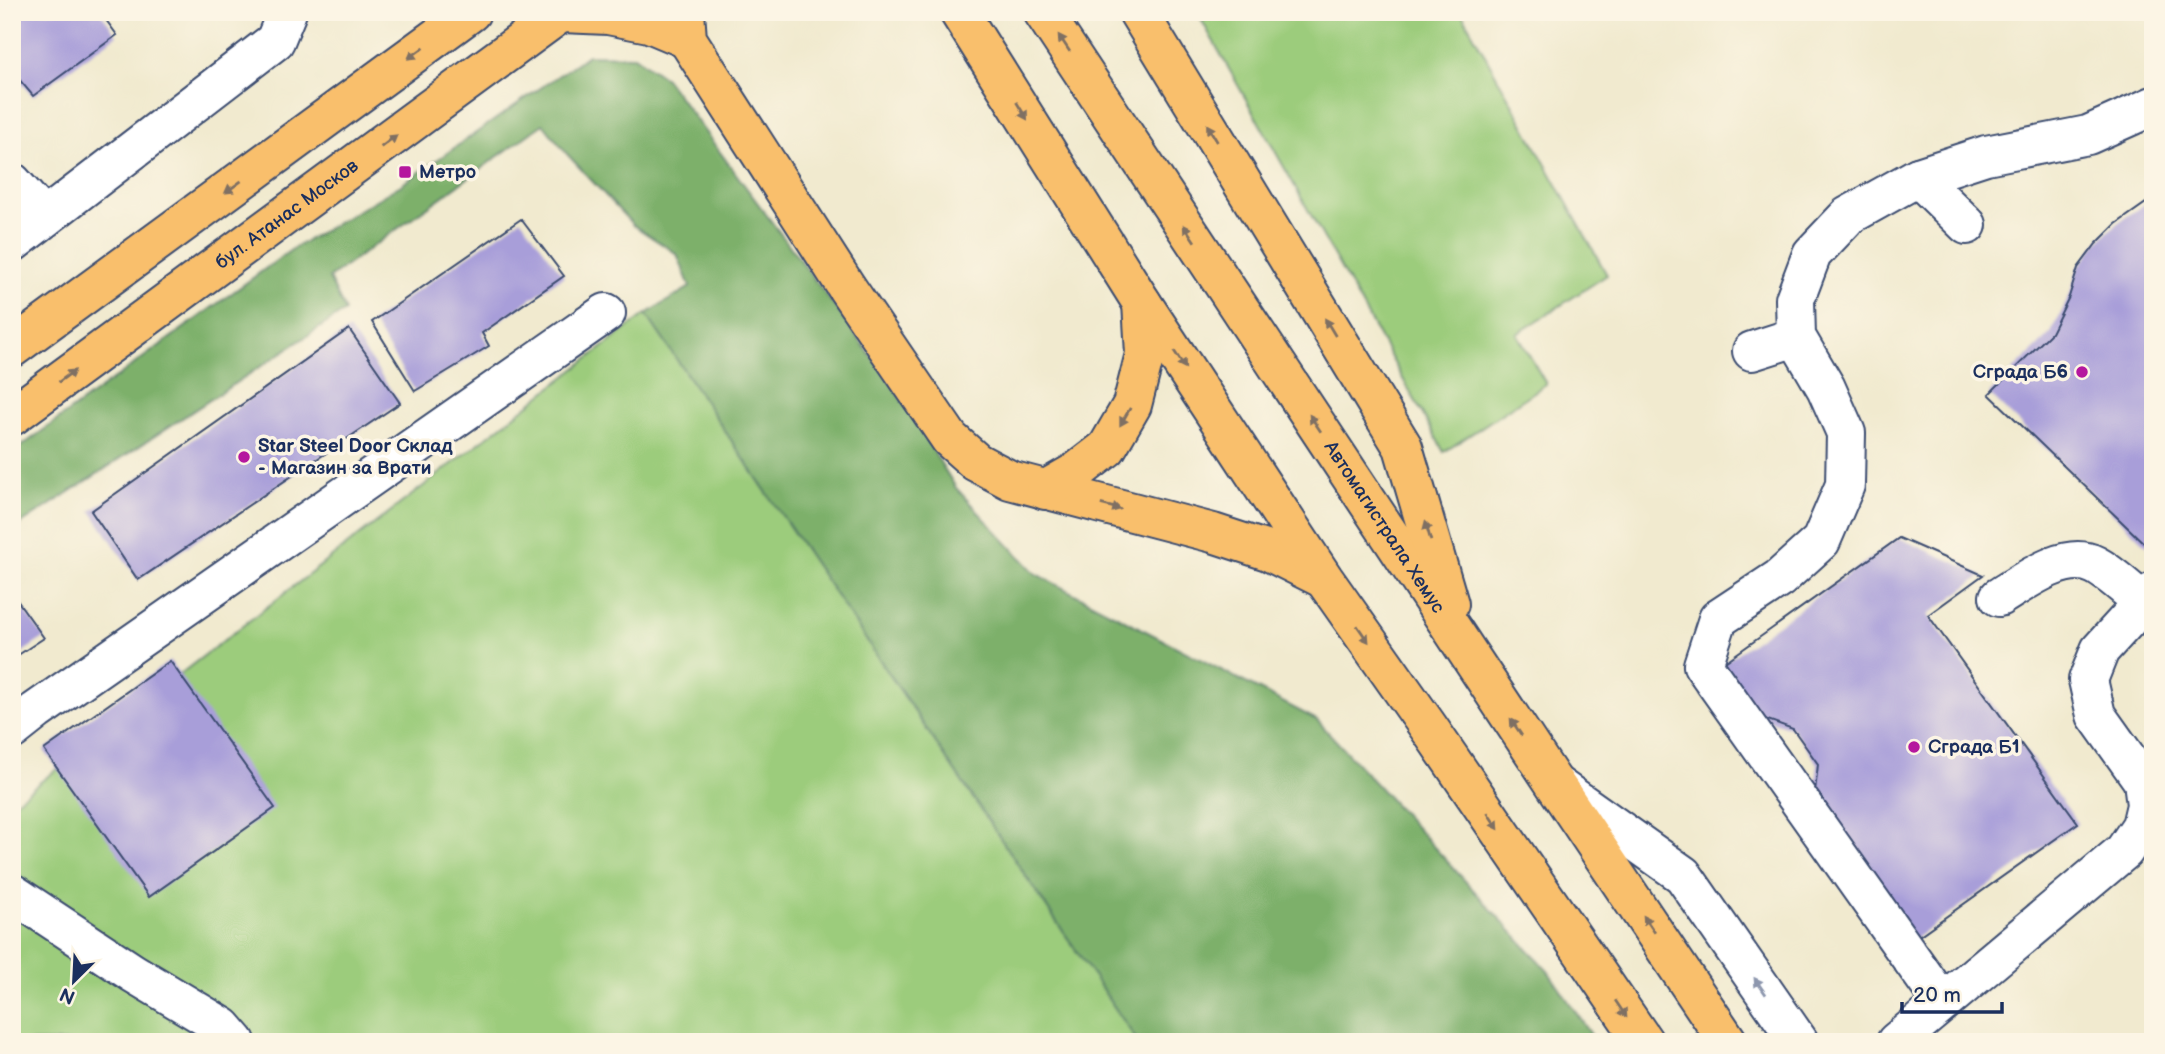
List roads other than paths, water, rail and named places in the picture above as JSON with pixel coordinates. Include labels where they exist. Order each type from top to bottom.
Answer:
[{"type":"main road","points":[[12,348],[471,12]]},
{"type":"main road","points":[[959,12],[1142,303],[1324,579],[1644,1042]]},
{"type":"main road","name":"Автомагистрала Хемус","points":[[1043,12],[1728,1042]]},
{"type":"main road","points":[[1138,12],[1403,447],[1461,643]]},
{"type":"main road","points":[[562,13],[608,15],[649,23],[686,26],[847,288],[950,439],[976,462],[1010,480],[1213,533],[1268,551],[1324,579]]},
{"type":"main road","name":"бул. Атанас Москов","points":[[12,416],[562,13]]},
{"type":"main road","points":[[1045,490],[1076,472],[1107,448],[1132,405],[1145,354],[1142,303]]},
{"type":"street","points":[[12,243],[275,41],[287,12]]},
{"type":"street","points":[[1942,1002],[1703,665],[1718,618],[1780,578],[1821,541],[1845,485],[1846,433],[1826,388],[1796,337],[1795,299],[1812,254],[1848,216],[1918,177],[1986,155],[2088,135],[2153,106]]},
{"type":"street","points":[[1918,177],[1968,225]]},
{"type":"street","points":[[12,182],[44,218]]},
{"type":"street","points":[[12,730],[606,313]]},
{"type":"street","points":[[1752,351],[1796,337]]},
{"type":"street","points":[[1896,1042],[2124,851],[2141,826],[2146,805],[2143,781],[2096,715],[2088,680],[2100,650],[2148,597],[2094,565],[2071,561],[2042,571],[1999,597]]},
{"type":"street","points":[[1554,783],[1683,875],[1799,1042]]},
{"type":"street","points":[[12,893],[133,973],[223,1027],[236,1042]]},
{"type":"place","name":"Метро","points":[[405,172]]},
{"type":"place","name":"Сграда Б6","points":[[2082,372]]},
{"type":"place","name":"Star Steel Door Склад - Магазин за Врати","points":[[244,457]]},
{"type":"place","name":"Сграда Б1","points":[[1914,747]]}]
